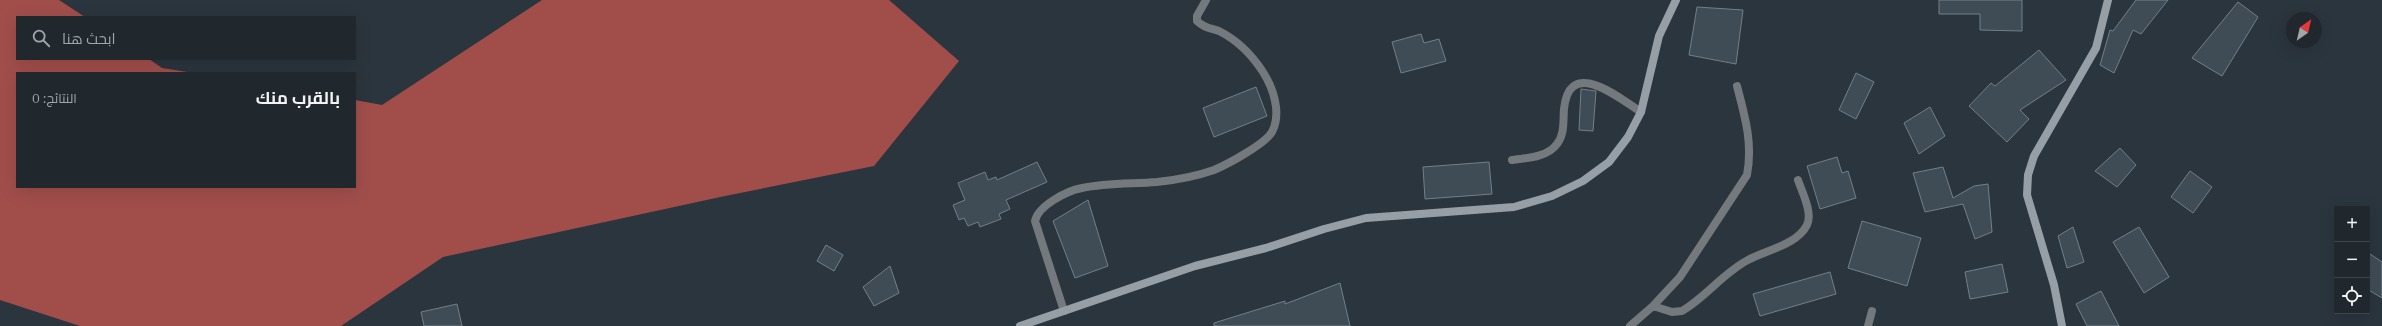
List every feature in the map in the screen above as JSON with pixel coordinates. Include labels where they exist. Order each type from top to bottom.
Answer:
[{"type":"street","points":[[1064,311],[1035,221],[1036,214],[1042,206],[1080,188],[1158,182],[1214,169],[1260,144],[1272,133],[1277,119],[1276,104],[1263,72],[1237,42],[1218,31],[1202,27],[1197,22],[1197,16],[1206,0]]},
{"type":"street","points":[[1020,326],[1195,266],[1366,218],[1514,207],[1552,196],[1583,181],[1609,162],[1628,137],[1641,112],[1659,36],[1676,0]]},
{"type":"street","points":[[2062,326],[2054,285],[2027,195],[2028,176],[2034,156],[2096,48],[2108,0]]},
{"type":"street","points":[[1512,160],[1549,152],[1557,145],[1562,136],[1567,95],[1574,86],[1584,82],[1596,83],[1641,112]]},
{"type":"street","points":[[1630,326],[1653,306],[1680,277],[1746,175],[1750,156],[1749,133],[1737,86]]},
{"type":"street","points":[[1653,306],[1672,312],[1682,311],[1739,266],[1792,240],[1802,233],[1808,223],[1808,212],[1798,180]]},
{"type":"street","points":[[1868,326],[1872,311]]},
{"type":"shaded area","points":[[0,0],[59,0],[83,16],[16,16],[16,60],[150,60],[162,68],[188,72],[16,72],[16,188],[356,188],[356,100],[382,105],[542,0],[889,0],[959,61],[874,166],[725,196],[443,257],[341,326],[80,326],[0,300]]},
{"type":"building","points":[[1939,0],[2022,0],[2022,31],[1980,30],[1980,14],[1939,14]]},
{"type":"building","points":[[2136,0],[2168,0],[2141,34],[2133,30],[2114,73],[2100,65],[2110,30],[2113,31]]},
{"type":"building","points":[[2238,2],[2258,17],[2222,76],[2192,58]]},
{"type":"building","points":[[1697,7],[1743,10],[1736,64],[1689,55]]},
{"type":"building","points":[[1421,34],[1424,43],[1439,39],[1446,61],[1401,73],[1392,42]]},
{"type":"building","points":[[2039,50],[2066,80],[2020,110],[2029,119],[2007,142],[1969,106],[1991,83],[1995,86]]},
{"type":"building","points":[[1856,73],[1874,82],[1856,119],[1839,110]]},
{"type":"building","points":[[1256,87],[1267,116],[1214,137],[1203,108]]},
{"type":"building","points":[[1581,89],[1596,91],[1593,131],[1579,130]]},
{"type":"building","points":[[1930,107],[1945,136],[1919,154],[1904,123]]},
{"type":"building","points":[[2120,148],[2136,165],[2117,187],[2095,171]]},
{"type":"building","points":[[1837,157],[1842,173],[1848,171],[1856,198],[1820,209],[1807,166]]},
{"type":"building","points":[[1037,162],[1047,182],[1006,200],[1010,209],[999,214],[1001,219],[980,227],[978,222],[968,226],[964,218],[959,220],[953,205],[965,200],[958,183],[985,172],[988,180],[996,177],[997,180]]},
{"type":"building","points":[[1489,162],[1492,194],[1425,199],[1423,167]]},
{"type":"building","points":[[1943,167],[1953,198],[1974,186],[1988,184],[1992,232],[1975,239],[1963,204],[1925,212],[1913,173]]},
{"type":"building","points":[[2190,171],[2212,187],[2193,213],[2171,197]]},
{"type":"building","points":[[1088,200],[1108,266],[1075,278],[1053,221]]},
{"type":"building","points":[[1862,221],[1921,238],[1907,286],[1848,268]]},
{"type":"building","points":[[2073,227],[2084,262],[2067,268],[2058,236]]},
{"type":"building","points":[[2139,227],[2169,277],[2144,293],[2113,242]]},
{"type":"building","points":[[826,245],[843,255],[834,271],[817,261]]},
{"type":"building","points":[[2370,254],[2382,262],[2382,298],[2370,291]]},
{"type":"building","points":[[2002,264],[2008,292],[1970,299],[1965,272]]},
{"type":"building","points":[[890,266],[899,293],[874,306],[863,287]]},
{"type":"building","points":[[1830,272],[1836,294],[1760,316],[1753,294]]},
{"type":"building","points":[[1340,283],[1350,326],[1214,326],[1214,323],[1285,301],[1285,304]]},
{"type":"building","points":[[2101,291],[2119,326],[2087,326],[2076,304]]},
{"type":"building","points":[[457,304],[462,326],[424,326],[421,312]]}]
